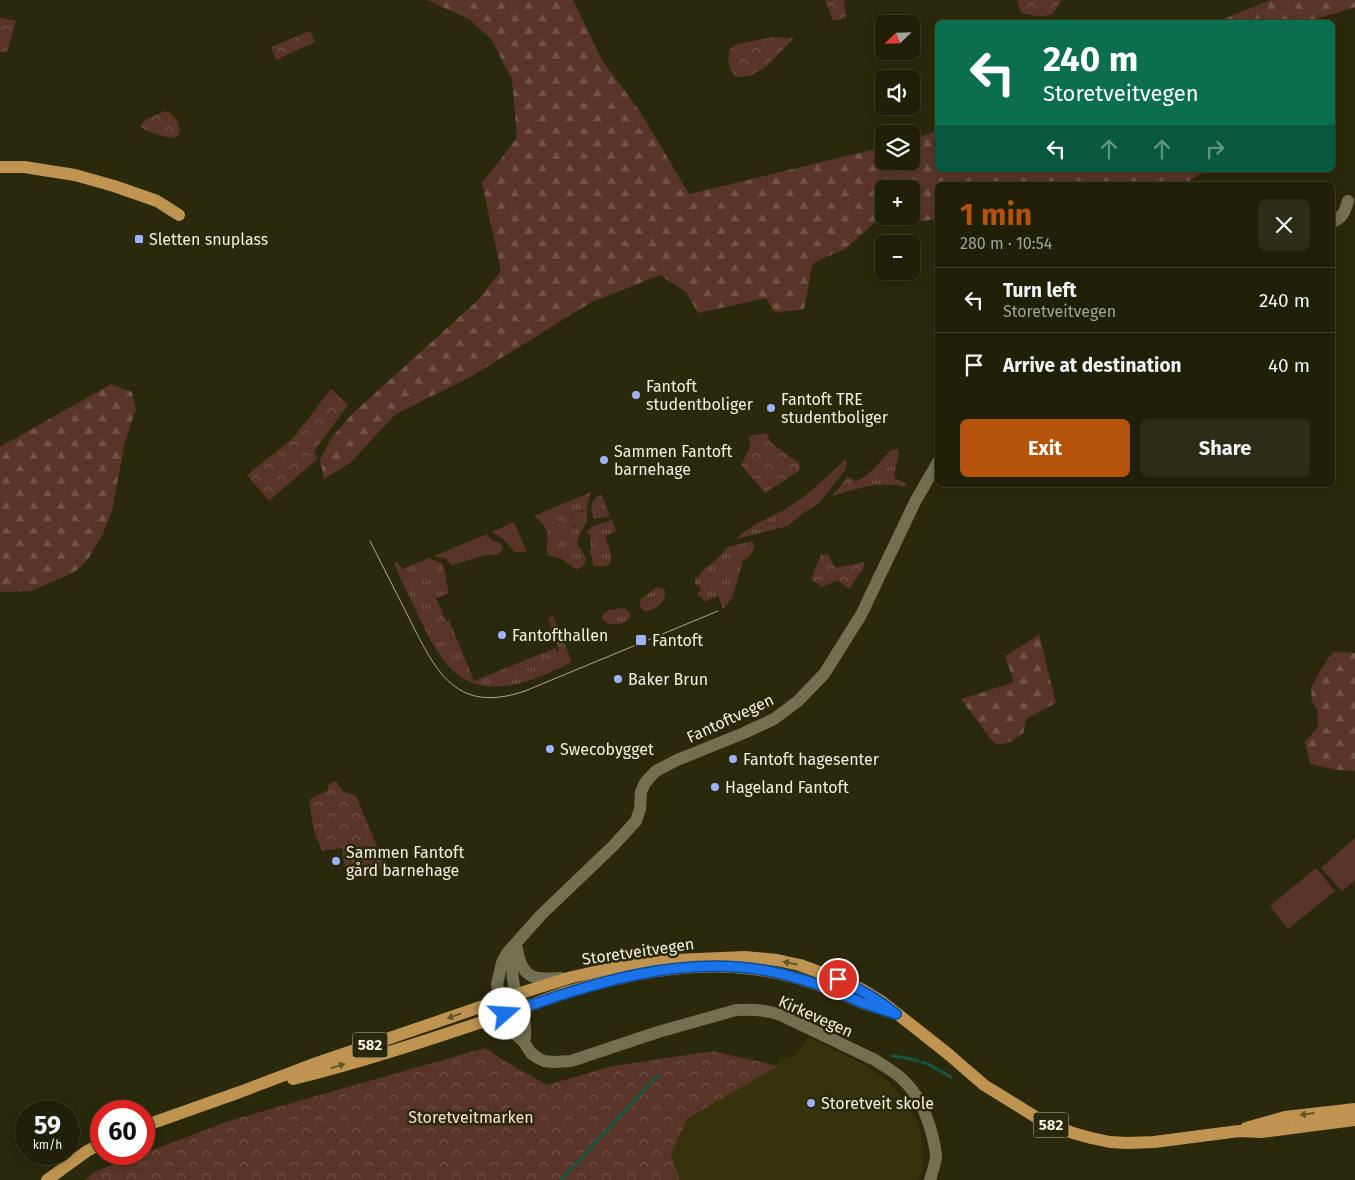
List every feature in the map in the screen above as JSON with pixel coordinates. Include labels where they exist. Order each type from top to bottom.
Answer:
[{"type":"main road","points":[[0,167],[24,167],[75,175],[157,201],[179,215]]},
{"type":"main road","name":"Storetveitvegen","points":[[155,1122],[311,1065],[572,977],[608,969],[673,960],[723,958],[760,958],[800,965],[863,990],[881,1001],[984,1085],[1039,1119],[1073,1133],[1100,1140],[1127,1143],[1181,1139],[1239,1131],[1261,1132],[1355,1120]]},
{"type":"main road","name":"Storetveitvegen","points":[[240,1092],[313,1074],[505,1014],[566,992],[612,980],[668,969],[721,967],[753,969],[782,974],[828,988],[860,1002],[896,1014]]},
{"type":"main road","name":"Storetveitvegen","points":[[1239,1131],[1284,1117],[1355,1108]]},
{"type":"main road","points":[[47,1180],[90,1150]]},
{"type":"street","points":[[1335,220],[1345,213],[1348,201]]},
{"type":"street","name":"Fantoftvegen","points":[[500,1000],[498,984],[502,963],[507,954],[542,914],[613,846],[636,821],[640,809],[641,792],[645,783],[656,771],[677,760],[774,719],[798,702],[824,674],[861,615],[916,500],[935,467]]},
{"type":"street","points":[[516,944],[518,958],[529,975],[545,979],[572,977]]},
{"type":"street","points":[[516,944],[512,958],[512,970],[516,995],[525,1018],[526,1032],[524,1042]]},
{"type":"street","name":"Kirkevegen","points":[[500,1000],[515,1034],[531,1052],[544,1061],[562,1062],[571,1061],[658,1032],[736,1010],[744,1009],[781,1014],[875,1060],[910,1087],[925,1112],[934,1145],[936,1158],[930,1180]]},
{"type":"shaded area","name":"Storetveit skole","points":[[807,1039],[819,1042],[863,1064],[888,1081],[901,1095],[912,1110],[919,1127],[923,1147],[923,1169],[918,1180],[680,1180],[671,1155],[687,1119],[778,1066],[780,1058],[788,1058],[795,1054]]},
{"type":"green space","points":[[427,0],[573,0],[602,60],[641,113],[689,194],[875,149],[875,170],[920,170],[920,137],[935,132],[935,172],[1204,172],[1187,182],[935,182],[935,219],[922,221],[920,221],[920,180],[875,180],[875,222],[845,249],[812,265],[804,309],[775,313],[766,298],[698,313],[686,292],[660,275],[590,303],[472,376],[396,414],[350,463],[324,479],[320,460],[332,437],[352,414],[477,301],[501,271],[482,183],[517,138],[512,79],[491,39],[469,19]]},
{"type":"green space","points":[[825,0],[844,0],[846,18],[833,21]]},
{"type":"green space","points":[[1017,0],[1061,1],[1052,15],[1034,16],[1021,13]]},
{"type":"green space","points":[[1271,0],[1355,0],[1355,7],[1313,20],[1221,20]]},
{"type":"green space","points":[[0,18],[16,21],[7,52],[0,52]]},
{"type":"green space","points":[[310,31],[315,42],[276,60],[271,47]]},
{"type":"green space","points":[[774,37],[794,38],[768,65],[750,76],[736,77],[729,65],[729,50],[737,44]]},
{"type":"green space","points":[[165,111],[175,118],[178,124],[180,130],[176,136],[172,138],[158,135],[142,128],[140,125],[145,120]]},
{"type":"green space","points":[[111,384],[132,392],[136,409],[125,442],[112,511],[102,535],[88,559],[75,572],[31,591],[0,592],[0,447]]},
{"type":"green space","points":[[331,389],[348,405],[314,451],[317,459],[269,501],[247,475],[293,438]]},
{"type":"green space","points":[[767,433],[770,442],[799,463],[800,470],[765,493],[741,465],[750,447],[749,436]]},
{"type":"green space","points":[[893,449],[898,450],[899,454],[894,474],[895,478],[906,484],[906,487],[887,484],[878,485],[832,496],[848,477],[855,481],[865,476]]},
{"type":"green space","points":[[846,459],[847,465],[845,470],[819,503],[803,513],[788,526],[736,539],[749,529],[797,502]]},
{"type":"green space","points":[[591,492],[587,512],[576,511],[571,515],[573,526],[580,533],[577,544],[586,560],[583,566],[575,569],[562,559],[548,555],[546,530],[543,524],[534,516]]},
{"type":"green space","points":[[601,494],[610,516],[594,519],[592,505],[597,496]]},
{"type":"green space","points":[[577,511],[587,512],[587,522],[580,533],[572,521],[572,513]]},
{"type":"green space","points":[[612,520],[616,531],[605,536],[611,562],[608,565],[595,566],[588,550],[591,551],[590,535],[587,532],[593,526]]},
{"type":"green space","points":[[514,522],[527,552],[515,552],[503,539],[492,532]]},
{"type":"green space","points":[[487,534],[492,540],[501,544],[503,548],[500,553],[485,555],[454,565],[451,565],[446,559],[434,556]]},
{"type":"green space","points":[[753,541],[754,548],[750,556],[743,561],[732,598],[723,609],[717,596],[704,602],[697,593],[701,591],[699,585],[695,585],[695,580],[728,547]]},
{"type":"green space","points":[[828,554],[835,568],[864,562],[864,568],[849,589],[838,580],[822,587],[811,579],[821,555]]},
{"type":"green space","points":[[429,558],[443,565],[449,593],[436,598],[446,621],[449,620],[474,681],[555,648],[557,652],[559,650],[548,618],[553,616],[572,662],[520,683],[493,687],[478,685],[464,679],[453,671],[435,648],[394,564],[397,562],[402,569]]},
{"type":"green space","points":[[657,587],[664,589],[665,597],[663,601],[656,607],[644,611],[640,606],[640,600]]},
{"type":"green space","points":[[624,608],[629,612],[630,616],[624,622],[612,624],[602,618],[603,614],[609,610]]},
{"type":"green space","points":[[1039,635],[1056,703],[1026,719],[1023,734],[1010,742],[997,745],[961,699],[1014,682],[1005,656]]},
{"type":"green space","points":[[1333,652],[1355,653],[1355,771],[1332,769],[1310,763],[1305,742],[1318,727],[1317,710],[1312,701],[1311,688]]},
{"type":"green space","points":[[336,781],[343,791],[356,796],[386,868],[346,874],[342,848],[322,851],[314,832],[309,800],[328,790],[328,785]]},
{"type":"green space","points":[[1355,838],[1355,880],[1342,891],[1321,868]]},
{"type":"green space","points":[[1316,868],[1335,891],[1288,929],[1270,906]]},
{"type":"green space","name":"Storetveitmarken","points":[[485,1048],[547,1085],[613,1066],[713,1051],[778,1066],[687,1119],[671,1155],[680,1180],[85,1180],[94,1172],[113,1165],[155,1165],[155,1149],[229,1121]]},
{"type":"waterway","points":[[893,1056],[918,1061]]},
{"type":"waterway","points":[[922,1062],[951,1077]]},
{"type":"waterway","points":[[561,1180],[658,1075]]},
{"type":"tram line","points":[[370,541],[420,639],[440,672],[452,684],[466,693],[482,697],[502,697],[525,691],[718,611]]},
{"type":"place","name":"Sletten snuplass","points":[[139,239]]},
{"type":"place","name":"Fantoft studentboliger","points":[[636,395]]},
{"type":"place","name":"Fantoft TRE studentboliger","points":[[771,408]]},
{"type":"place","name":"Sammen Fantoft barnehage","points":[[604,460]]},
{"type":"place","name":"Fantofthallen","points":[[502,635]]},
{"type":"place","name":"Fantoft","points":[[641,640]]},
{"type":"place","name":"Baker Brun","points":[[618,679]]},
{"type":"place","name":"Swecobygget","points":[[550,749]]},
{"type":"place","name":"Fantoft hagesenter","points":[[733,759]]},
{"type":"place","name":"Hageland Fantoft","points":[[715,787]]},
{"type":"place","name":"Sammen Fantoft gård barnehage","points":[[336,861]]},
{"type":"place","name":"Storetveit skole","points":[[811,1103]]},
{"type":"route","points":[[505,1014],[566,992],[639,974],[668,969],[721,967],[753,969],[782,974],[828,988],[860,1002],[896,1014],[881,1001],[863,990],[838,979]]}]
